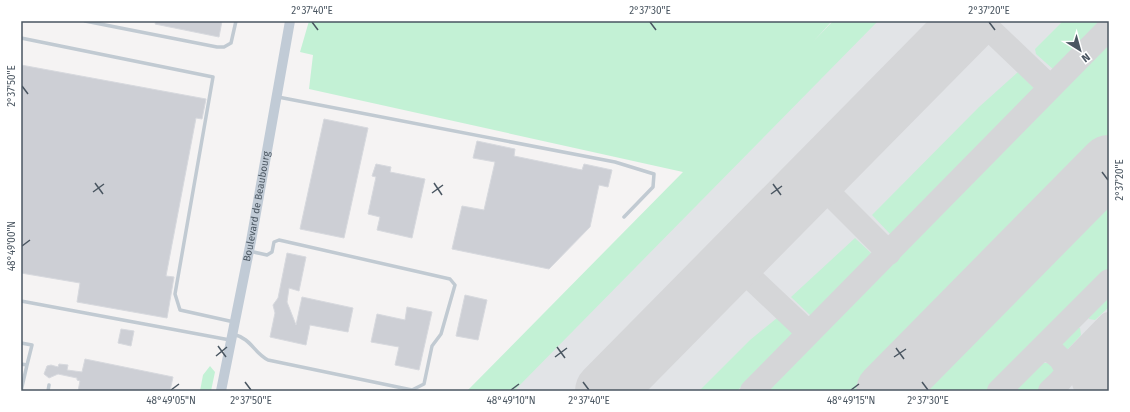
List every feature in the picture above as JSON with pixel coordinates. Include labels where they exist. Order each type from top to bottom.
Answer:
[{"type":"main road","name":"Boulevard de Beaubourg","points":[[221,391],[290,21]]},
{"type":"lane","points":[[85,21],[217,47],[224,47],[231,43],[236,21]]},
{"type":"lane","points":[[21,38],[213,77],[175,294],[180,310],[234,322]]},
{"type":"lane","points":[[277,97],[615,162],[654,174],[654,187],[624,217]]},
{"type":"lane","points":[[21,302],[231,337],[243,336],[253,344],[262,357],[268,360],[412,390],[424,384],[432,346],[441,334],[454,285],[450,279],[279,240],[274,242],[272,252],[267,255],[248,251]]},
{"type":"lane","points":[[21,343],[32,345],[21,391]]},
{"type":"lane","points":[[21,364],[27,365]]},
{"type":"lane","points":[[48,391],[50,385]]},
{"type":"shaded area","points":[[833,21],[1109,21],[1109,391],[468,391]]},
{"type":"green space","points":[[309,21],[832,21],[813,42],[833,21],[878,21],[514,391],[467,391],[683,172],[309,89],[313,55],[300,52]]},
{"type":"green space","points":[[1063,21],[1102,21],[1054,70],[1036,54],[1035,49]]},
{"type":"green space","points":[[1109,42],[1109,146],[868,391],[764,391]]},
{"type":"green space","points":[[1018,72],[1035,89],[891,235],[872,215],[979,107]]},
{"type":"green space","points":[[1109,184],[1109,273],[992,391],[907,391]]},
{"type":"green space","points":[[855,238],[872,254],[811,316],[791,297]]},
{"type":"green space","points":[[1106,295],[1109,298],[1109,307],[1095,320],[1089,319],[1087,311],[1101,297]]},
{"type":"green space","points":[[777,318],[794,333],[737,391],[699,391],[750,340]]},
{"type":"green space","points":[[1074,326],[1080,328],[1081,335],[1067,350],[1063,351],[1058,345],[1058,340]]},
{"type":"green space","points":[[1039,363],[1052,363],[1058,370],[1056,376],[1043,385],[1044,388],[1041,391],[1007,391],[1030,368]]},
{"type":"green space","points":[[210,366],[215,372],[211,391],[200,391],[203,375]]},
{"type":"building","points":[[156,21],[222,21],[219,37],[155,24]]},
{"type":"building","points":[[21,65],[206,99],[202,119],[196,118],[166,276],[174,277],[167,318],[77,302],[80,283],[21,273]]},
{"type":"building","points":[[324,119],[368,128],[344,238],[300,229]]},
{"type":"building","points":[[477,141],[515,149],[514,156],[582,170],[584,164],[612,170],[608,187],[599,185],[590,227],[549,269],[452,249],[462,206],[484,210],[495,162],[473,158]]},
{"type":"building","points":[[376,164],[391,167],[390,172],[425,179],[412,238],[377,230],[380,217],[368,214],[376,177],[372,176]]},
{"type":"building","points":[[287,253],[306,257],[299,291],[289,288],[287,302],[296,325],[302,297],[353,308],[348,332],[310,325],[306,345],[270,337],[275,313],[273,305],[278,298]]},
{"type":"building","points":[[465,295],[487,300],[478,340],[456,336]]},
{"type":"building","points":[[407,307],[432,312],[419,370],[395,365],[399,347],[371,342],[377,314],[405,320]]},
{"type":"building","points":[[121,329],[134,331],[131,346],[118,343]]},
{"type":"building","points":[[85,359],[173,377],[170,391],[78,391],[80,381],[77,380],[77,378],[58,374],[49,378],[44,374],[47,366],[51,365],[58,367],[59,364],[68,365],[67,370],[82,372]]},
{"type":"taxiway","points":[[981,21],[1050,87]]},
{"type":"taxiway","points":[[752,391],[1109,28]]},
{"type":"taxiway","points":[[815,179],[889,253]]},
{"type":"taxiway","points":[[733,261],[809,333]]},
{"type":"taxiway","points":[[999,391],[1109,281]]},
{"type":"taxiway","points":[[1063,363],[1068,364],[1072,362],[1109,324]]},
{"type":"taxiway","points":[[1038,352],[1044,350],[1050,351],[1060,358],[1065,365],[1066,372],[1050,391]]},
{"type":"taxiway","points":[[1084,383],[1083,378],[1085,375],[1109,350]]},
{"type":"taxiway","points":[[894,391],[897,383],[909,367]]},
{"type":"taxiway","points":[[1095,391],[1109,377]]},
{"type":"runway","points":[[605,391],[970,21]]},
{"type":"runway","points":[[886,391],[1109,165]]}]
